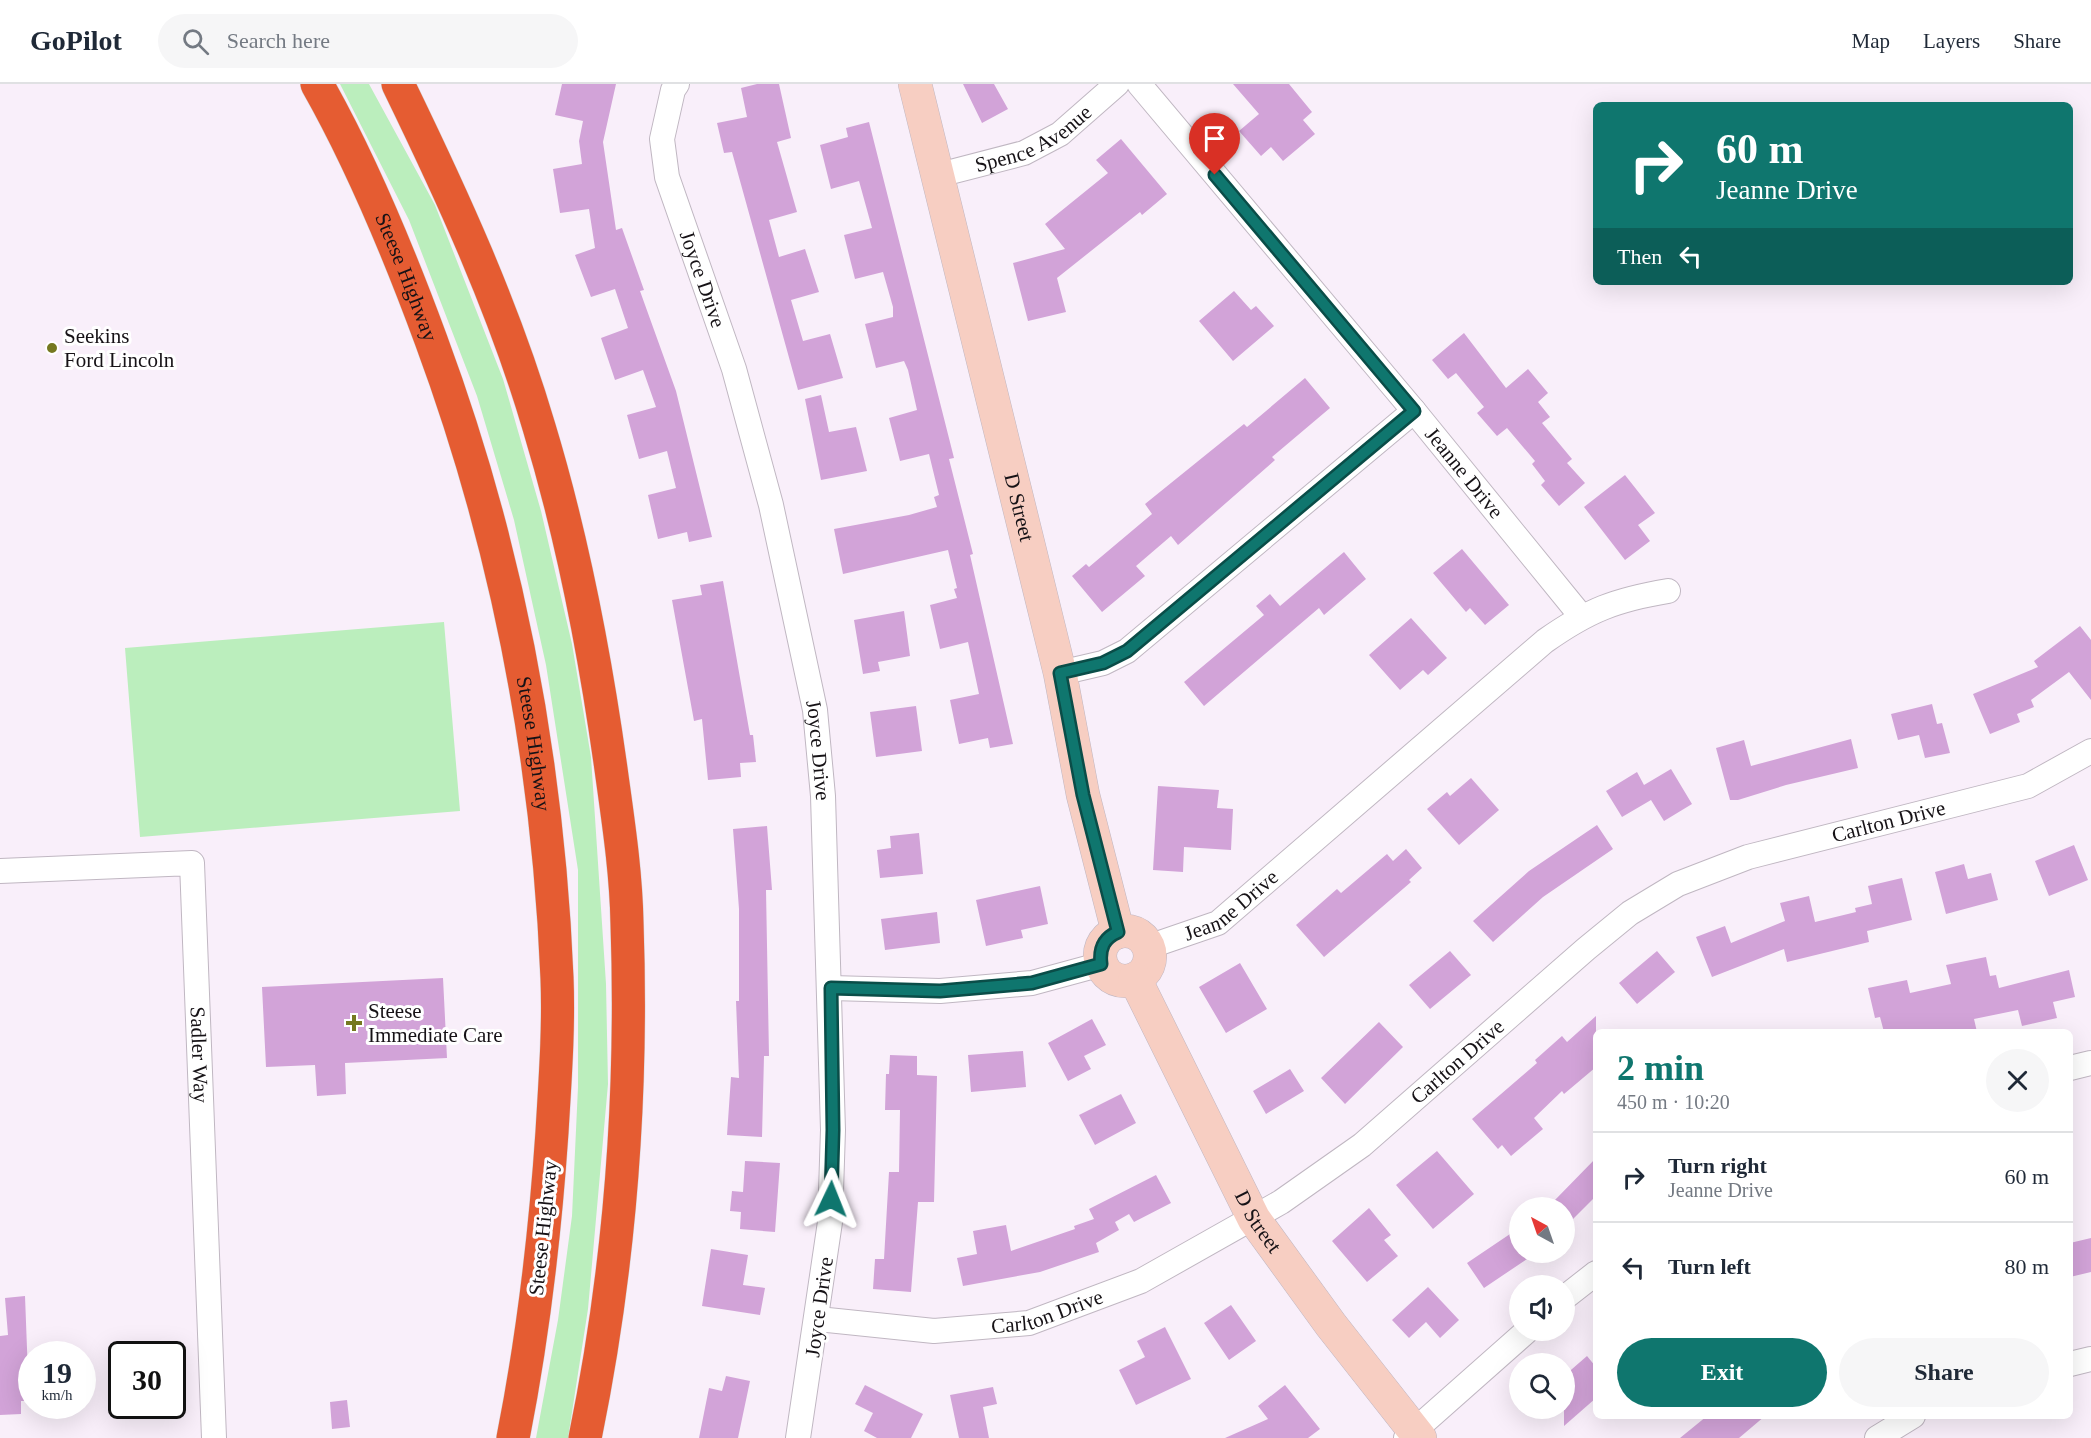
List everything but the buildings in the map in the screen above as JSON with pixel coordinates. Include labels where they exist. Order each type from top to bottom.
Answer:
[{"type":"highway","name":"Steese Highway","points":[[317,84],[376,202],[410,282],[453,398],[490,521],[526,677],[548,831],[557,980],[556,1065],[540,1270],[529,1354],[513,1438]]},
{"type":"highway","points":[[398,84],[451,193],[499,310],[539,427],[597,664],[619,832],[627,921],[628,1082],[621,1202],[603,1351],[585,1438]]},
{"type":"street","name":"Joyce Drive","points":[[677,84],[673,90],[662,139],[666,177],[735,369],[771,505],[815,710],[823,796],[831,988],[833,1130],[830,1222],[818,1319],[798,1438]]},
{"type":"street","name":"D Street","points":[[915,84],[1060,673],[1083,795],[1118,932]]},
{"type":"street","name":"Spence Avenue","points":[[939,175],[1024,153],[1060,134],[1117,84]]},
{"type":"street","name":"Jeanne Drive","points":[[1138,84],[1414,411],[1581,616]]},
{"type":"street","points":[[1060,673],[1103,663],[1127,651],[1414,411]]},
{"type":"street","name":"Jeanne Drive","points":[[1148,947],[1218,923],[1545,641],[1581,616],[1629,597],[1668,591]]},
{"type":"street","name":"Carlton Drive","points":[[818,1319],[934,1331],[1029,1323],[1141,1281],[1254,1219],[1362,1145],[1586,949],[1630,913],[1678,884],[1748,857],[2028,786],[2091,751]]},
{"type":"street","name":"Sadler Way","points":[[0,871],[192,863],[214,1438]]},
{"type":"street","points":[[1118,932],[1134,932],[1148,947],[1150,959],[1148,967],[1135,979],[1118,980],[1111,976],[1101,964],[1101,948],[1105,940],[1118,932]]},
{"type":"street","points":[[831,988],[940,991],[1032,983],[1101,964]]},
{"type":"street","name":"D Street","points":[[1135,979],[1254,1219],[1414,1436]]},
{"type":"street","points":[[2073,1067],[2091,1063]]},
{"type":"street","points":[[1575,1289],[1593,1275]]},
{"type":"street","points":[[1414,1436],[1516,1341]]},
{"type":"street","points":[[2073,1363],[2091,1359]]},
{"type":"street","points":[[1877,1438],[1908,1419]]},
{"type":"green space","points":[[340,84],[369,84],[435,205],[503,379],[541,511],[572,644],[591,757],[606,984],[608,1084],[588,1309],[568,1438],[536,1438],[558,1320],[572,1216],[578,1087],[578,870],[546,665],[514,520],[477,396],[409,220]]},
{"type":"green space","points":[[444,622],[460,811],[140,837],[125,648]]},
{"type":"place","name":"Seekins Ford Lincoln","points":[[52,348]]},
{"type":"place","name":"Steese Immediate Care","points":[[354,1023]]},
{"type":"route","points":[[831,1199],[833,1130],[831,988],[940,991],[1032,983],[1101,964],[1101,948],[1105,940],[1118,932],[1083,795],[1060,673],[1103,663],[1127,651],[1414,411],[1215,175]]}]
